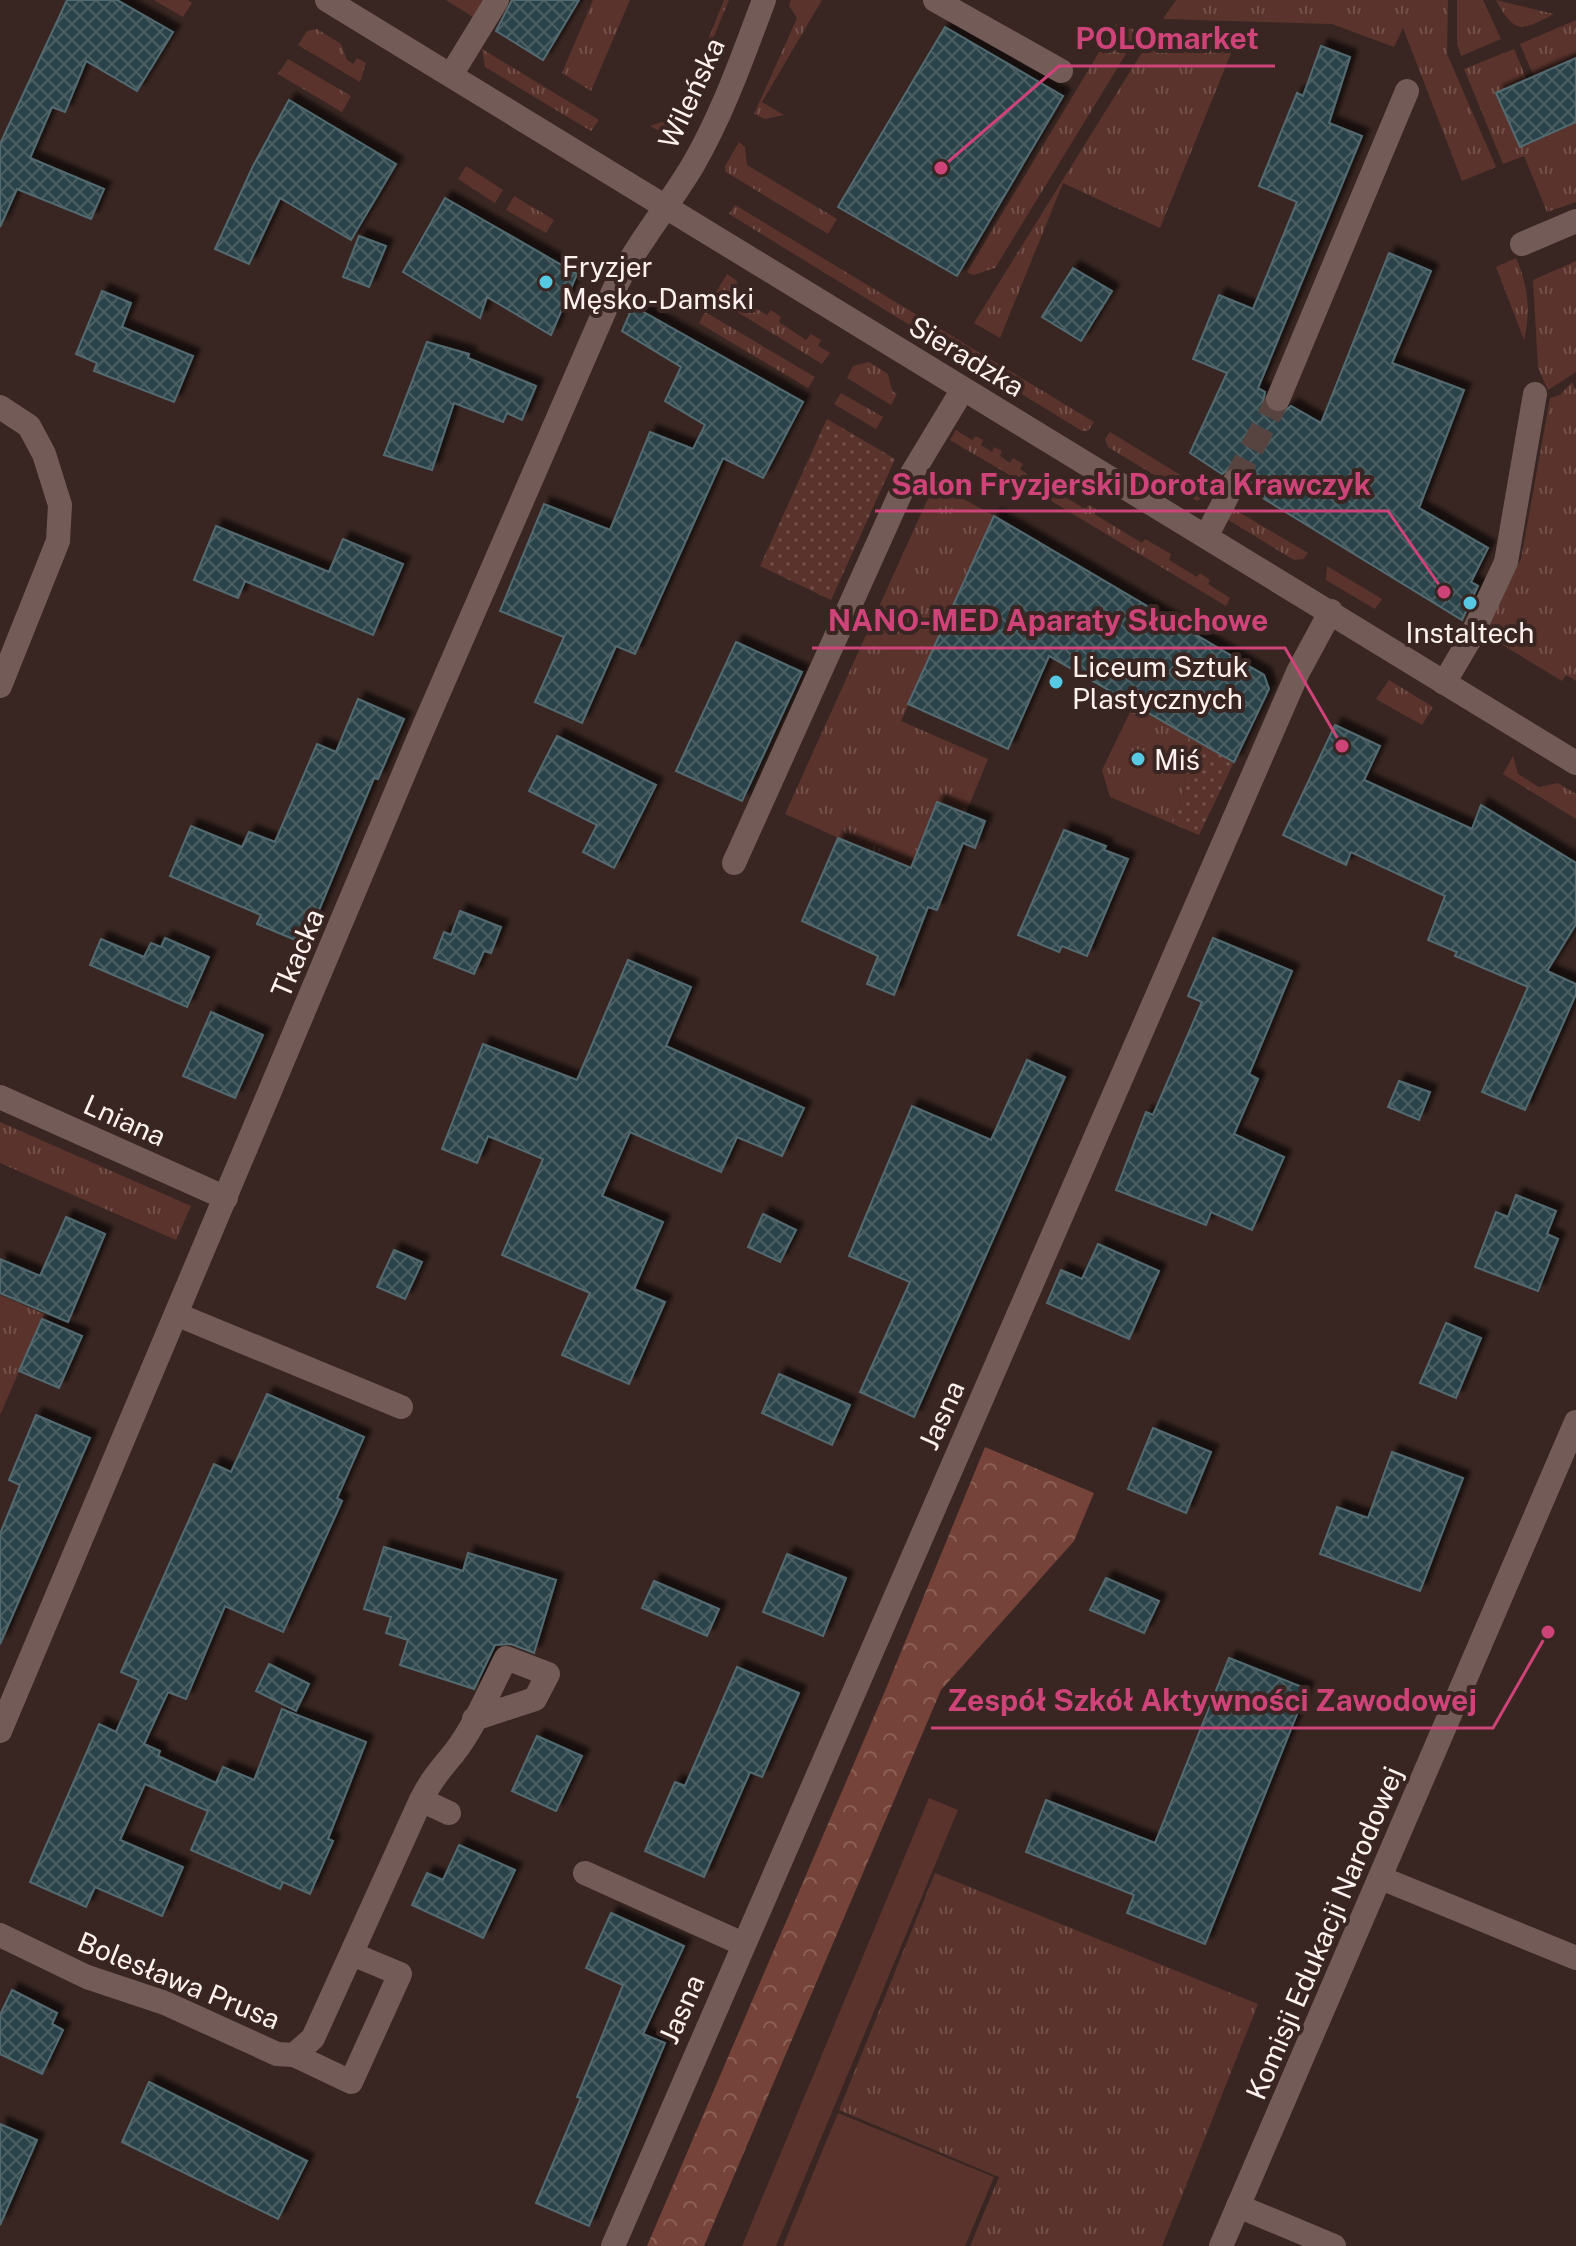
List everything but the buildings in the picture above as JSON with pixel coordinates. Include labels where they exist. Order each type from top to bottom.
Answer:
[{"type":"street","name":"Sieradzka","points":[[327,0],[1576,763]]},
{"type":"street","points":[[451,75],[497,0]]},
{"type":"street","name":"Wileńska","points":[[664,207],[692,166],[721,112],[764,0]]},
{"type":"street","points":[[935,0],[1061,71]]},
{"type":"street","points":[[1278,399],[1407,91]]},
{"type":"street","name":"Tkacka","points":[[0,1731],[418,740],[611,296],[632,252],[664,207]]},
{"type":"street","points":[[1522,244],[1576,221]]},
{"type":"street","points":[[734,863],[902,490],[963,389]]},
{"type":"street","points":[[1444,683],[1470,639],[1506,562],[1535,394]]},
{"type":"street","points":[[0,407],[29,426],[44,454],[60,505],[58,541],[0,686]]},
{"type":"street","points":[[1207,535],[1235,481]]},
{"type":"street","name":"Jasna","points":[[613,2246],[1298,672],[1331,611]]},
{"type":"street","name":"Lniana","points":[[0,1097],[226,1198]]},
{"type":"street","points":[[178,1315],[401,1407]]},
{"type":"street","name":"Komisji Edukacji Narodowej","points":[[1221,2246],[1576,1422]]},
{"type":"street","name":"Bolesława Prusa","points":[[0,1935],[87,1977],[165,2003],[277,2054],[294,2055],[313,2038],[436,1770],[454,1753],[474,1719]]},
{"type":"street","points":[[421,1800],[449,1813]]},
{"type":"street","points":[[585,1873],[743,1944]]},
{"type":"street","points":[[1381,1878],[1576,1958]]},
{"type":"street","points":[[294,2055],[351,2082],[400,1974],[352,1954]]},
{"type":"street","points":[[1238,2206],[1334,2246]]},
{"type":"green space","points":[[154,0],[188,0],[192,3],[183,17]]},
{"type":"green space","points":[[446,0],[484,0],[473,17]]},
{"type":"green space","points":[[593,0],[630,0],[591,91],[562,73]]},
{"type":"green space","points":[[724,0],[729,0],[672,138],[650,126],[677,117]]},
{"type":"green space","points":[[791,0],[822,0],[762,102],[784,115],[765,119],[754,114],[797,18],[789,6]]},
{"type":"green space","points":[[1176,0],[1448,0],[1447,54],[1496,167],[1462,181],[1403,28],[1394,47],[1332,24],[1163,19]]},
{"type":"green space","points":[[1457,0],[1483,0],[1501,39],[1461,56],[1457,44]]},
{"type":"green space","points":[[1496,0],[1554,14],[1534,24],[1520,26],[1508,19]]},
{"type":"green space","points":[[1576,20],[1576,58],[1534,77],[1520,44]]},
{"type":"green space","points":[[1116,24],[1140,31],[995,268],[973,275],[967,272]]},
{"type":"green space","points":[[317,29],[341,44],[347,60],[353,64],[357,58],[366,63],[360,82],[298,45],[307,31]]},
{"type":"green space","points":[[1154,33],[1236,41],[1160,228],[1063,183],[1000,338],[974,323]]},
{"type":"green space","points":[[482,49],[599,120],[591,131],[485,67]]},
{"type":"green space","points":[[1514,49],[1527,80],[1576,122],[1576,202],[1547,212],[1524,156],[1503,164],[1464,69]]},
{"type":"green space","points":[[288,59],[351,96],[342,112],[278,74]]},
{"type":"green space","points":[[739,142],[745,147],[747,165],[837,219],[828,234],[726,172],[725,166]]},
{"type":"green space","points":[[466,166],[503,190],[495,203],[458,179]]},
{"type":"green space","points":[[514,196],[554,220],[546,233],[506,210]]},
{"type":"green space","points":[[735,205],[1094,422],[1088,431],[1082,431],[729,214]]},
{"type":"green space","points":[[1516,258],[1527,299],[1524,340],[1496,267]]},
{"type":"green space","points":[[1576,261],[1576,372],[1548,390],[1538,368],[1533,280]]},
{"type":"green space","points":[[727,274],[736,280],[742,300],[767,315],[771,310],[781,317],[779,322],[806,340],[811,334],[821,340],[818,346],[830,353],[822,364],[713,297]]},
{"type":"green space","points":[[705,312],[815,377],[808,388],[699,323]]},
{"type":"green space","points":[[869,362],[888,374],[892,391],[897,394],[891,405],[847,378],[853,366]]},
{"type":"green space","points":[[1572,382],[1576,390],[1576,681],[1566,675],[1562,681],[1483,633],[1521,559],[1550,398],[1560,395]]},
{"type":"green space","points":[[841,393],[883,417],[876,429],[834,404]]},
{"type":"green space","points":[[827,419],[895,459],[831,600],[760,566]]},
{"type":"green space","points":[[956,430],[972,440],[976,436],[983,440],[981,445],[992,452],[994,447],[1002,451],[1000,456],[1010,463],[1013,458],[1023,464],[1020,469],[1027,474],[1023,483],[950,440]]},
{"type":"green space","points":[[1110,432],[1210,493],[1197,501],[1108,447],[1105,439]]},
{"type":"green space","points":[[1039,481],[1085,509],[1089,505],[1096,509],[1094,514],[1142,543],[1145,539],[1171,554],[1169,560],[1197,577],[1200,573],[1210,580],[1208,584],[1230,598],[1226,606],[1033,490]]},
{"type":"green space","points":[[935,483],[994,516],[901,721],[988,759],[966,813],[937,803],[911,870],[785,814]]},
{"type":"green space","points":[[1227,505],[1308,553],[1303,559],[1294,560],[1225,518]]},
{"type":"green space","points":[[1327,566],[1382,599],[1375,609],[1326,580]]},
{"type":"green space","points":[[1389,680],[1433,707],[1422,725],[1376,699]]},
{"type":"green space","points":[[1134,704],[1188,735],[1185,780],[1171,823],[1110,797],[1102,770]]},
{"type":"green space","points":[[1188,735],[1234,762],[1199,835],[1171,823],[1185,780]]},
{"type":"green space","points":[[1513,756],[1518,774],[1539,787],[1558,783],[1576,794],[1576,819],[1503,774]]},
{"type":"green space","points":[[0,1122],[191,1206],[176,1240],[0,1163]]},
{"type":"green space","points":[[0,1295],[44,1314],[0,1415]]},
{"type":"green space","points":[[985,1447],[1094,1493],[1074,1541],[941,1690],[704,2246],[647,2246],[885,1691]]},
{"type":"green space","points":[[929,1798],[958,1810],[776,2246],[742,2246]]},
{"type":"green space","points":[[935,1873],[1258,2004],[1162,2246],[970,2246],[999,2177],[839,2110]]},
{"type":"green space","points":[[838,2113],[994,2177],[965,2246],[783,2246]]},
{"type":"tunnel","points":[[1235,481],[1278,399]]},
{"type":"place","name":"POLOmarket","points":[[941,168]]},
{"type":"place","name":"Fryzjer Męsko-Damski","points":[[546,282]]},
{"type":"place","name":"Salon Fryzjerski Dorota Krawczyk","points":[[1444,592]]},
{"type":"place","name":"Instaltech","points":[[1470,603]]},
{"type":"place","name":"Liceum Sztuk Plastycznych","points":[[1056,682]]},
{"type":"place","name":"NANO-MED Aparaty Słuchowe","points":[[1342,746]]},
{"type":"place","name":"Miś","points":[[1138,759]]},
{"type":"place","name":"Zespół Szkół Aktywności Zawodowej","points":[[1548,1632]]}]
